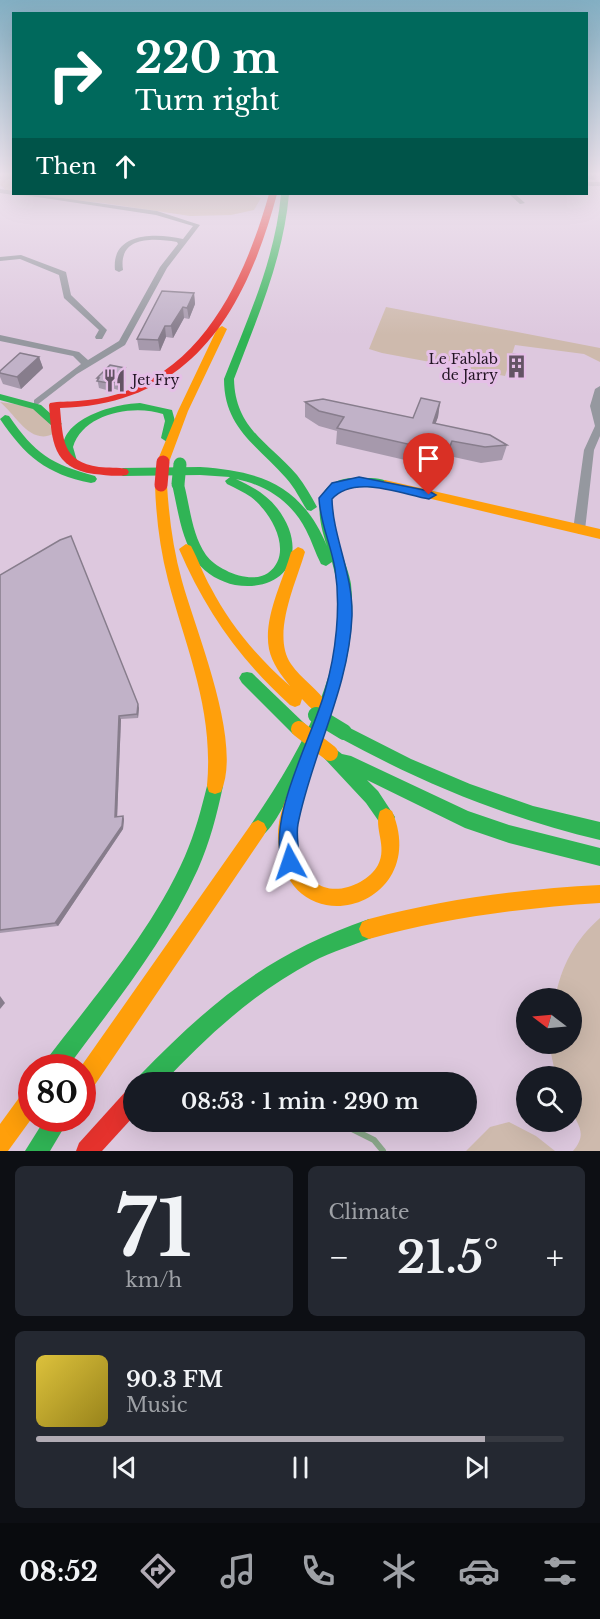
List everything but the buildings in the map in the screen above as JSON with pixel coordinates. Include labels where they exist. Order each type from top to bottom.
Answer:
[{"type":"main road","points":[[163,462],[183,411],[249,267],[264,228]]},
{"type":"main road","points":[[274,228],[264,264],[184,438],[180,464],[178,518],[186,550],[216,612],[252,662],[280,688],[395,759],[488,801],[545,819],[600,831]]},
{"type":"main road","points":[[281,228],[229,379],[227,397],[235,417],[246,432],[294,480],[312,509],[327,542],[339,586],[340,657]]},
{"type":"main road","points":[[0,395],[75,407],[107,404],[128,398],[155,383],[210,333],[249,267]]},
{"type":"main road","points":[[0,395],[37,407],[56,424]]},
{"type":"main road","points":[[3,415],[34,441],[57,439],[113,409],[135,404],[156,405],[170,414],[161,485],[165,535],[177,594],[211,696],[216,721],[218,765],[214,804],[202,841],[180,887],[157,926],[64,1054]]},
{"type":"main road","points":[[54,405],[57,439],[63,455],[83,468],[105,472],[235,472],[263,478],[286,495],[316,534],[334,585],[340,657]]},
{"type":"main road","points":[[3,415],[33,457],[70,477],[92,479],[207,476],[227,479],[255,492],[277,515],[286,536],[287,551],[278,571],[261,581],[246,582],[230,579],[216,572],[199,553],[178,484]]},
{"type":"main road","points":[[72,462],[68,454],[67,443],[75,432],[90,420]]},
{"type":"main road","points":[[212,471],[233,475],[257,486],[284,510],[297,532],[299,543],[295,564],[275,623],[275,649],[278,660],[289,678],[318,710]]},
{"type":"main road","points":[[236,666],[299,729],[330,753],[382,810],[391,827],[393,845],[384,873],[370,886],[343,900],[318,895],[299,878],[290,862],[287,841],[289,824],[317,732],[333,691],[345,616],[344,586],[337,547],[325,508],[326,498],[332,490],[344,483],[359,481],[385,484],[600,534]]},
{"type":"main road","points":[[165,535],[180,578],[199,613]]},
{"type":"main road","points":[[96,1064],[263,821],[317,732]]},
{"type":"main road","points":[[330,753],[465,819],[558,848],[600,857]]},
{"type":"main road","points":[[158,1072],[180,1049],[238,997],[295,961],[351,936],[406,919],[500,900],[600,894]]},
{"type":"main road","points":[[87,1151],[123,1111]]},
{"type":"main road","points":[[0,1143],[18,1118]]},
{"type":"main road","points":[[36,1151],[49,1132]]},
{"type":"street","points":[[37,402],[87,364],[122,343],[164,267],[197,228]]},
{"type":"street","points":[[119,270],[117,255],[124,247],[137,240],[167,238],[180,240],[182,244]]},
{"type":"street","points":[[3,259],[21,257],[63,274],[67,296],[103,330],[99,337]]},
{"type":"street","points":[[0,338],[76,354],[87,364]]},
{"type":"street","points":[[54,405],[54,396],[59,385]]},
{"type":"street","points":[[579,530],[589,450],[600,426],[595,406],[600,389]]},
{"type":"shaded area","points":[[386,307],[600,348],[600,362],[584,354],[515,345],[505,376],[382,353],[369,349]]},
{"type":"shaded area","points":[[0,402],[28,406],[47,416],[53,434],[45,436],[30,432]]},
{"type":"shaded area","points":[[600,918],[600,1151],[573,1151],[582,1132],[582,1066],[554,1066],[551,1054],[582,1054],[582,988],[558,988],[570,954]]},
{"type":"shaded area","points":[[509,1122],[516,1126],[516,1132],[528,1132],[555,1151],[466,1151],[490,1127]]},
{"type":"waterway","points":[[358,1132],[374,1140],[383,1151]]},
{"type":"traffic: fast","points":[[281,228],[272,265],[229,379],[229,395],[239,422],[291,476],[311,507]]},
{"type":"traffic: fast","points":[[0,397],[37,407],[56,424]]},
{"type":"traffic: fast","points":[[71,461],[67,447],[76,430],[84,423],[117,409],[145,406],[168,412],[170,421],[167,438]]},
{"type":"traffic: fast","points":[[5,418],[22,441],[40,459],[63,472],[91,479]]},
{"type":"traffic: fast","points":[[178,484],[180,464]]},
{"type":"traffic: fast","points":[[123,472],[226,473],[250,478],[273,487],[292,501],[309,523],[326,561]]},
{"type":"traffic: fast","points":[[178,484],[190,532],[205,563],[216,572],[232,579],[255,582],[272,577],[282,565],[286,548],[283,529],[272,510],[255,494],[231,481]]},
{"type":"traffic: fast","points":[[258,829],[310,744],[334,684],[341,652],[345,619],[344,585],[328,530],[324,509],[325,501],[334,487],[342,484],[359,481],[385,484]]},
{"type":"traffic: fast","points":[[247,678],[299,729]]},
{"type":"traffic: fast","points":[[316,715],[344,732]]},
{"type":"traffic: fast","points":[[344,732],[405,764],[468,792],[533,814],[600,831]]},
{"type":"traffic: fast","points":[[330,753],[372,797],[386,817]]},
{"type":"traffic: fast","points":[[345,761],[465,819],[509,834],[600,857]]},
{"type":"traffic: fast","points":[[64,1054],[127,970],[173,899],[206,825],[215,786]]},
{"type":"traffic: fast","points":[[159,1072],[221,1012],[276,971],[336,940],[369,929]]},
{"type":"traffic: fast","points":[[36,1151],[49,1132]]},
{"type":"traffic: slow","points":[[163,462],[183,411],[222,329]]},
{"type":"traffic: slow","points":[[385,484],[600,534]]},
{"type":"traffic: slow","points":[[161,485],[164,526],[172,567],[213,712],[217,737],[215,786]]},
{"type":"traffic: slow","points":[[186,549],[206,592],[231,632],[260,667],[295,700]]},
{"type":"traffic: slow","points":[[298,552],[278,619],[275,635],[277,651],[284,667],[298,685],[320,706]]},
{"type":"traffic: slow","points":[[299,729],[330,753]]},
{"type":"traffic: slow","points":[[304,772],[291,813],[287,839],[293,870],[308,889],[328,897],[350,896],[371,887],[386,870],[392,846],[386,817]]},
{"type":"traffic: slow","points":[[96,1064],[258,829]]},
{"type":"traffic: slow","points":[[369,929],[455,909],[541,898],[600,894]]},
{"type":"traffic: slow","points":[[0,1143],[18,1118]]},
{"type":"traffic: jam","points":[[243,280],[264,228]]},
{"type":"traffic: jam","points":[[123,472],[87,469],[67,460],[58,439],[54,405],[78,404],[123,396],[164,376],[182,363],[214,327],[249,267]]},
{"type":"traffic: jam","points":[[161,485],[163,462]]},
{"type":"traffic: jam","points":[[87,1151],[123,1111]]},
{"type":"place","name":"Le Fablab de Jarry","points":[[516,367]]},
{"type":"place","name":"Jet Fry","points":[[114,380]]},
{"type":"route","points":[[290,862],[287,841],[292,808],[333,691],[345,616],[342,569],[324,503],[328,494],[336,486],[359,481],[385,484],[429,495]]}]
